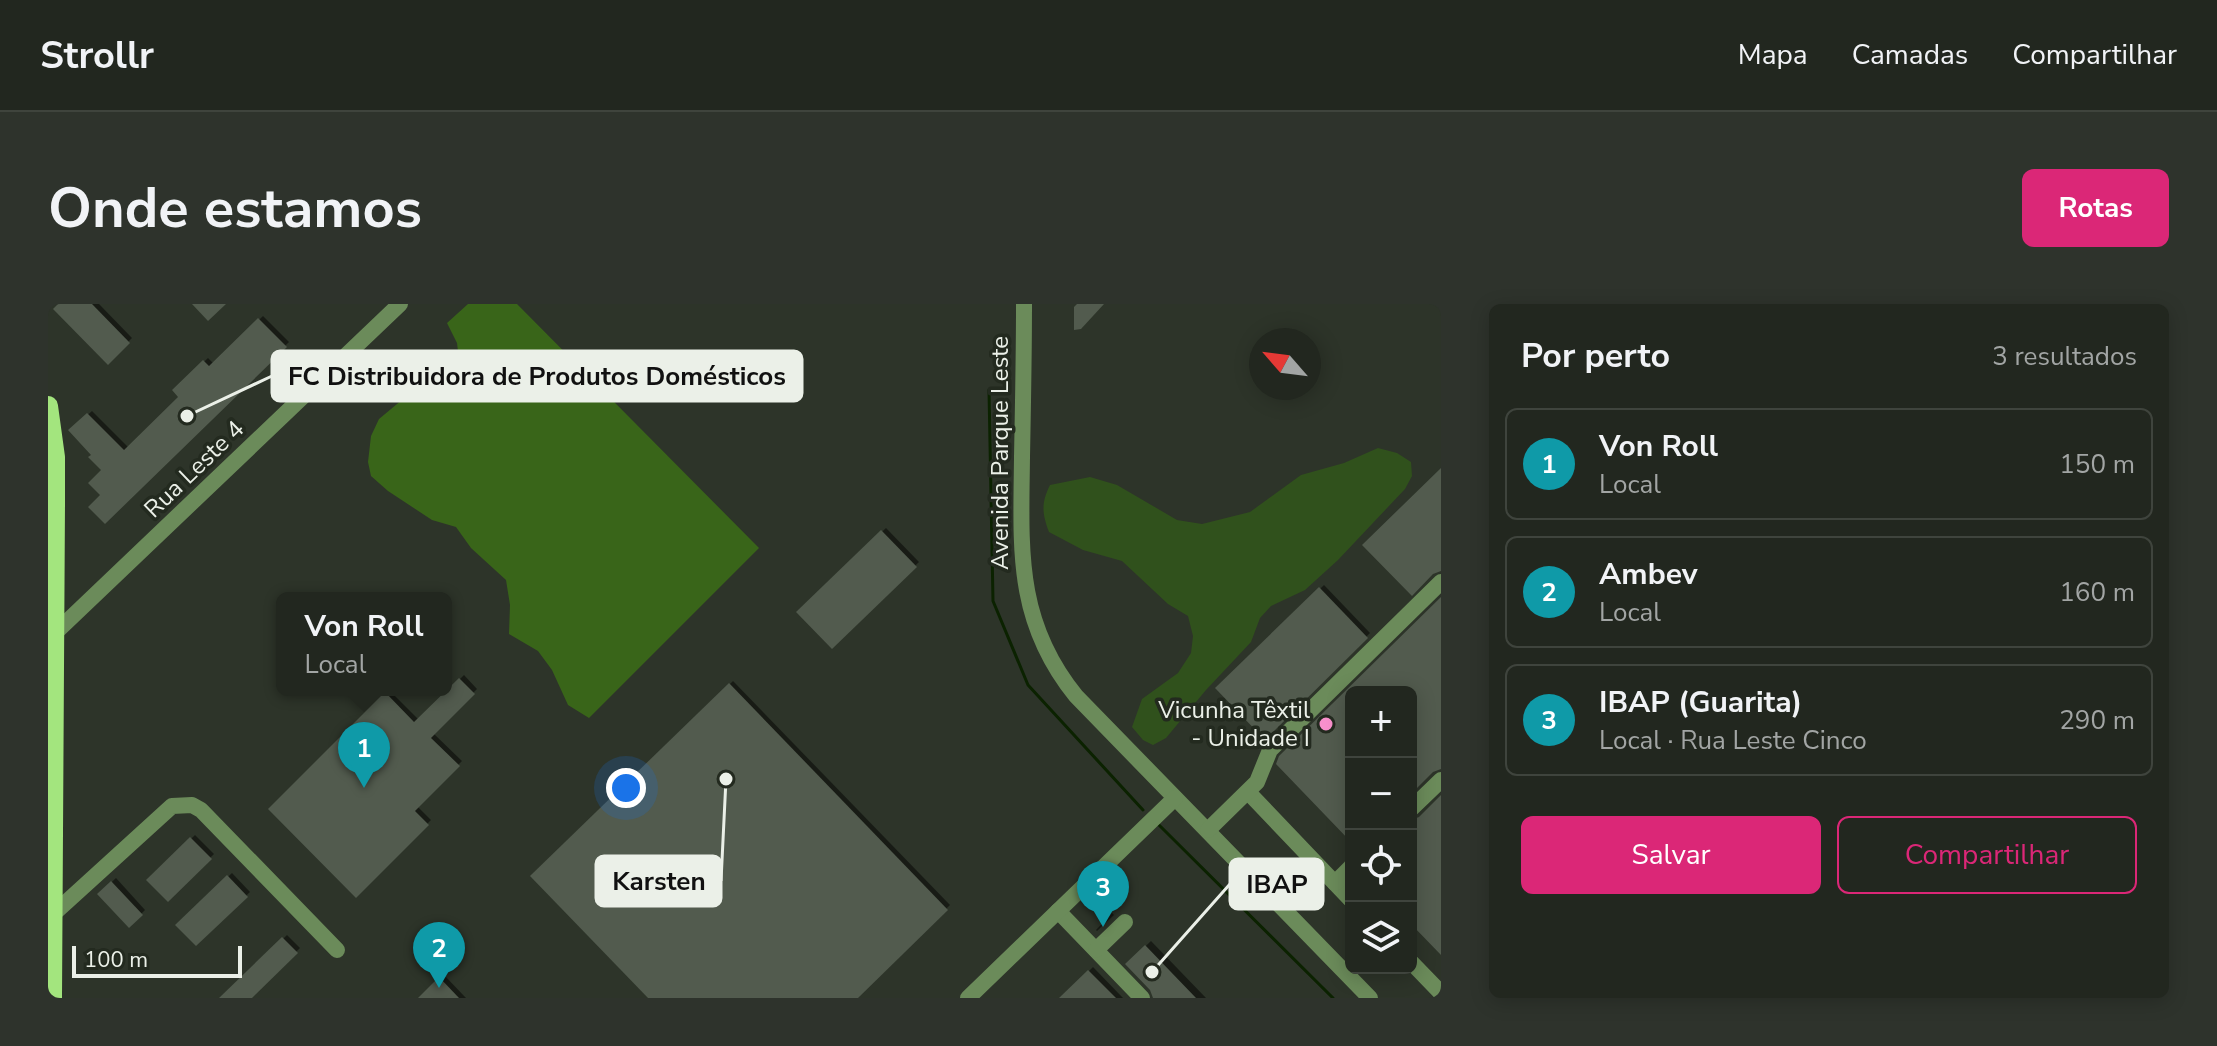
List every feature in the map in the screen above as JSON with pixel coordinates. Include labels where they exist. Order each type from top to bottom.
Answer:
[{"type":"main road","points":[[48,406],[55,457],[52,998]]},
{"type":"street","name":"Rua Leste 4","points":[[55,633],[400,304]]},
{"type":"street","name":"Avenida Parque Leste","points":[[1024,304],[1021,557],[1030,610],[1048,655],[1066,683],[1370,998]]},
{"type":"street","points":[[1208,830],[1257,782],[1270,750],[1441,582]]},
{"type":"street","points":[[1417,803],[1441,780]]},
{"type":"street","points":[[1248,792],[1345,894]]},
{"type":"street","points":[[968,998],[1175,798]]},
{"type":"street","points":[[51,916],[172,806],[192,805],[201,810],[337,950]]},
{"type":"street","points":[[1335,883],[1345,873]]},
{"type":"street","points":[[1058,911],[1142,998]]},
{"type":"street","points":[[1096,950],[1125,922]]},
{"type":"street","points":[[1417,968],[1441,993]]},
{"type":"green space","points":[[468,304],[517,304],[759,548],[589,718],[568,705],[552,670],[538,651],[509,634],[510,605],[506,580],[471,548],[456,527],[432,520],[371,476],[368,462],[371,436],[379,419],[421,384],[445,377],[459,360],[457,343],[447,323]]},
{"type":"green space","points":[[1378,448],[1397,453],[1411,462],[1412,476],[1405,489],[1305,590],[1271,606],[1260,618],[1251,642],[1166,738],[1153,745],[1143,740],[1132,727],[1142,699],[1178,673],[1191,653],[1193,636],[1188,616],[1168,604],[1122,561],[1083,550],[1049,532],[1044,508],[1050,485],[1090,477],[1117,485],[1177,520],[1202,524],[1250,512],[1301,475],[1344,463]]},
{"type":"building","points":[[58,304],[92,304],[130,343],[108,365],[53,309]]},
{"type":"building","points":[[192,304],[226,304],[208,321]]},
{"type":"building","points":[[1077,304],[1104,304],[1081,329],[1074,330],[1074,307]]},
{"type":"building","points":[[258,318],[287,347],[105,524],[88,507],[100,495],[88,483],[101,470],[68,430],[87,413],[124,450],[178,397],[172,390],[203,360],[209,366]]},
{"type":"building","points":[[1441,468],[1441,571],[1433,574],[1412,596],[1362,545]]},
{"type":"building","points":[[881,530],[917,567],[832,649],[796,612]]},
{"type":"building","name":"Vicunha Têxtil - Unidade I","points":[[1319,587],[1368,638],[1265,740],[1215,688]]},
{"type":"building","name":"Vicunha Têxtil - Unidade I","points":[[1441,597],[1441,769],[1433,772],[1417,788],[1417,686],[1350,686]]},
{"type":"building","points":[[459,678],[475,694],[431,738],[460,766],[415,811],[429,825],[356,898],[268,809],[381,696],[389,696],[414,722],[441,696],[452,696],[452,685]]},
{"type":"building","points":[[729,683],[948,910],[858,998],[648,998],[530,876]]},
{"type":"building","name":"Vicunha Têxtil - Unidade I","points":[[1345,691],[1345,836],[1276,764],[1279,756]]},
{"type":"building","points":[[1441,795],[1441,955],[1417,930],[1419,817]]},
{"type":"building","points":[[190,837],[212,859],[168,902],[146,880]]},
{"type":"building","points":[[227,875],[248,897],[196,946],[175,925]]},
{"type":"building","points":[[111,881],[143,915],[129,928],[97,894]]},
{"type":"building","points":[[282,937],[298,953],[252,998],[219,998]]},
{"type":"building","points":[[1145,945],[1196,998],[1153,998],[1150,990],[1125,964]]},
{"type":"building","points":[[1088,970],[1116,998],[1059,998]]},
{"type":"building","points":[[439,977],[459,998],[418,998]]},
{"type":"waterway","points":[[989,390],[993,601],[1028,685],[1143,810]]},
{"type":"waterway","points":[[1159,825],[1333,998]]},
{"type":"place","name":"FC Distribuidora de Produtos Domésticos","points":[[187,416]]},
{"type":"place","name":"Vicunha Têxtil - Unidade I","points":[[1326,724]]},
{"type":"place","name":"Karsten","points":[[726,779]]},
{"type":"place","name":"Von Roll","points":[[364,788]]},
{"type":"place","name":"IBAP (Guarita)","points":[[1103,927]]},
{"type":"place","name":"IBAP","points":[[1152,972]]},
{"type":"place","name":"Ambev","points":[[439,988]]}]
